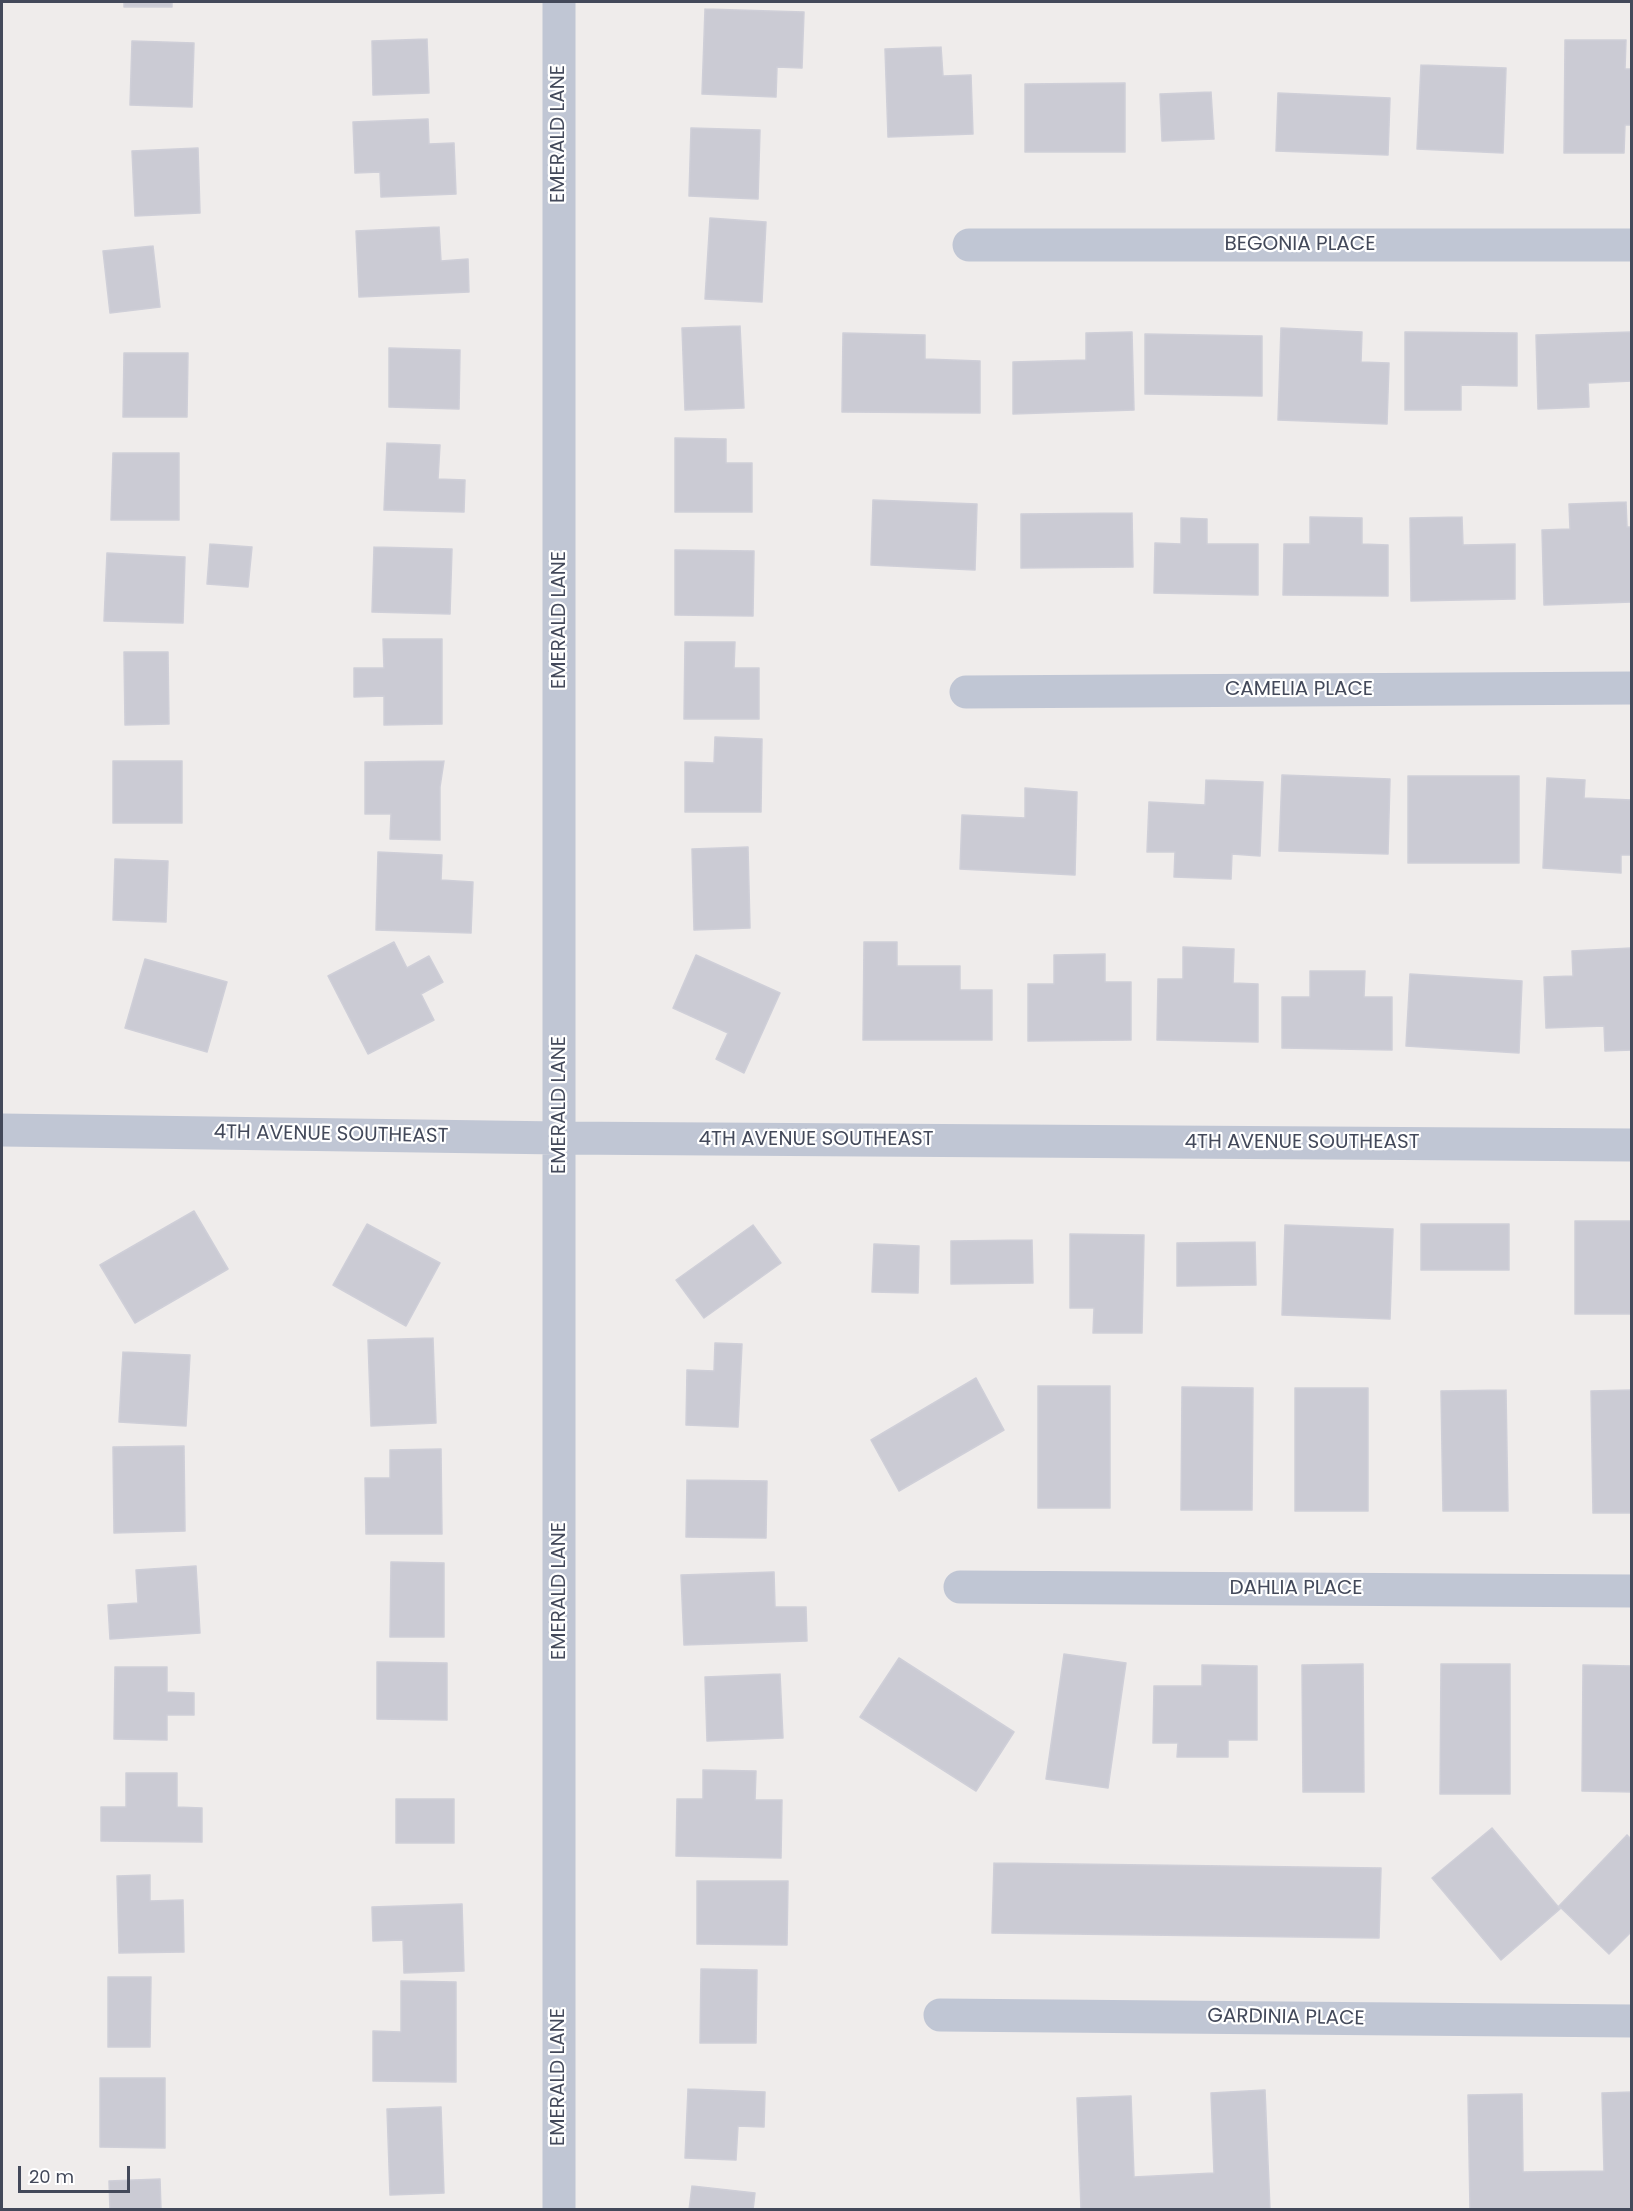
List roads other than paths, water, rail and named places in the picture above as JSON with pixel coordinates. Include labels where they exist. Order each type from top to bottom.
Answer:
[{"type":"street","name":"EMERALD LANE","points":[[559,2],[559,2210]]},
{"type":"street","name":"BEGONIA PLACE","points":[[969,245],[1632,245]]},
{"type":"street","name":"CAMELIA PLACE","points":[[966,692],[1632,688]]},
{"type":"street","name":"4TH AVENUE SOUTHEAST","points":[[2,1130],[560,1138],[1632,1145]]},
{"type":"street","name":"DAHLIA PLACE","points":[[960,1587],[1632,1590]]},
{"type":"street","name":"GARDINIA PLACE","points":[[940,2015],[1632,2022]]}]
